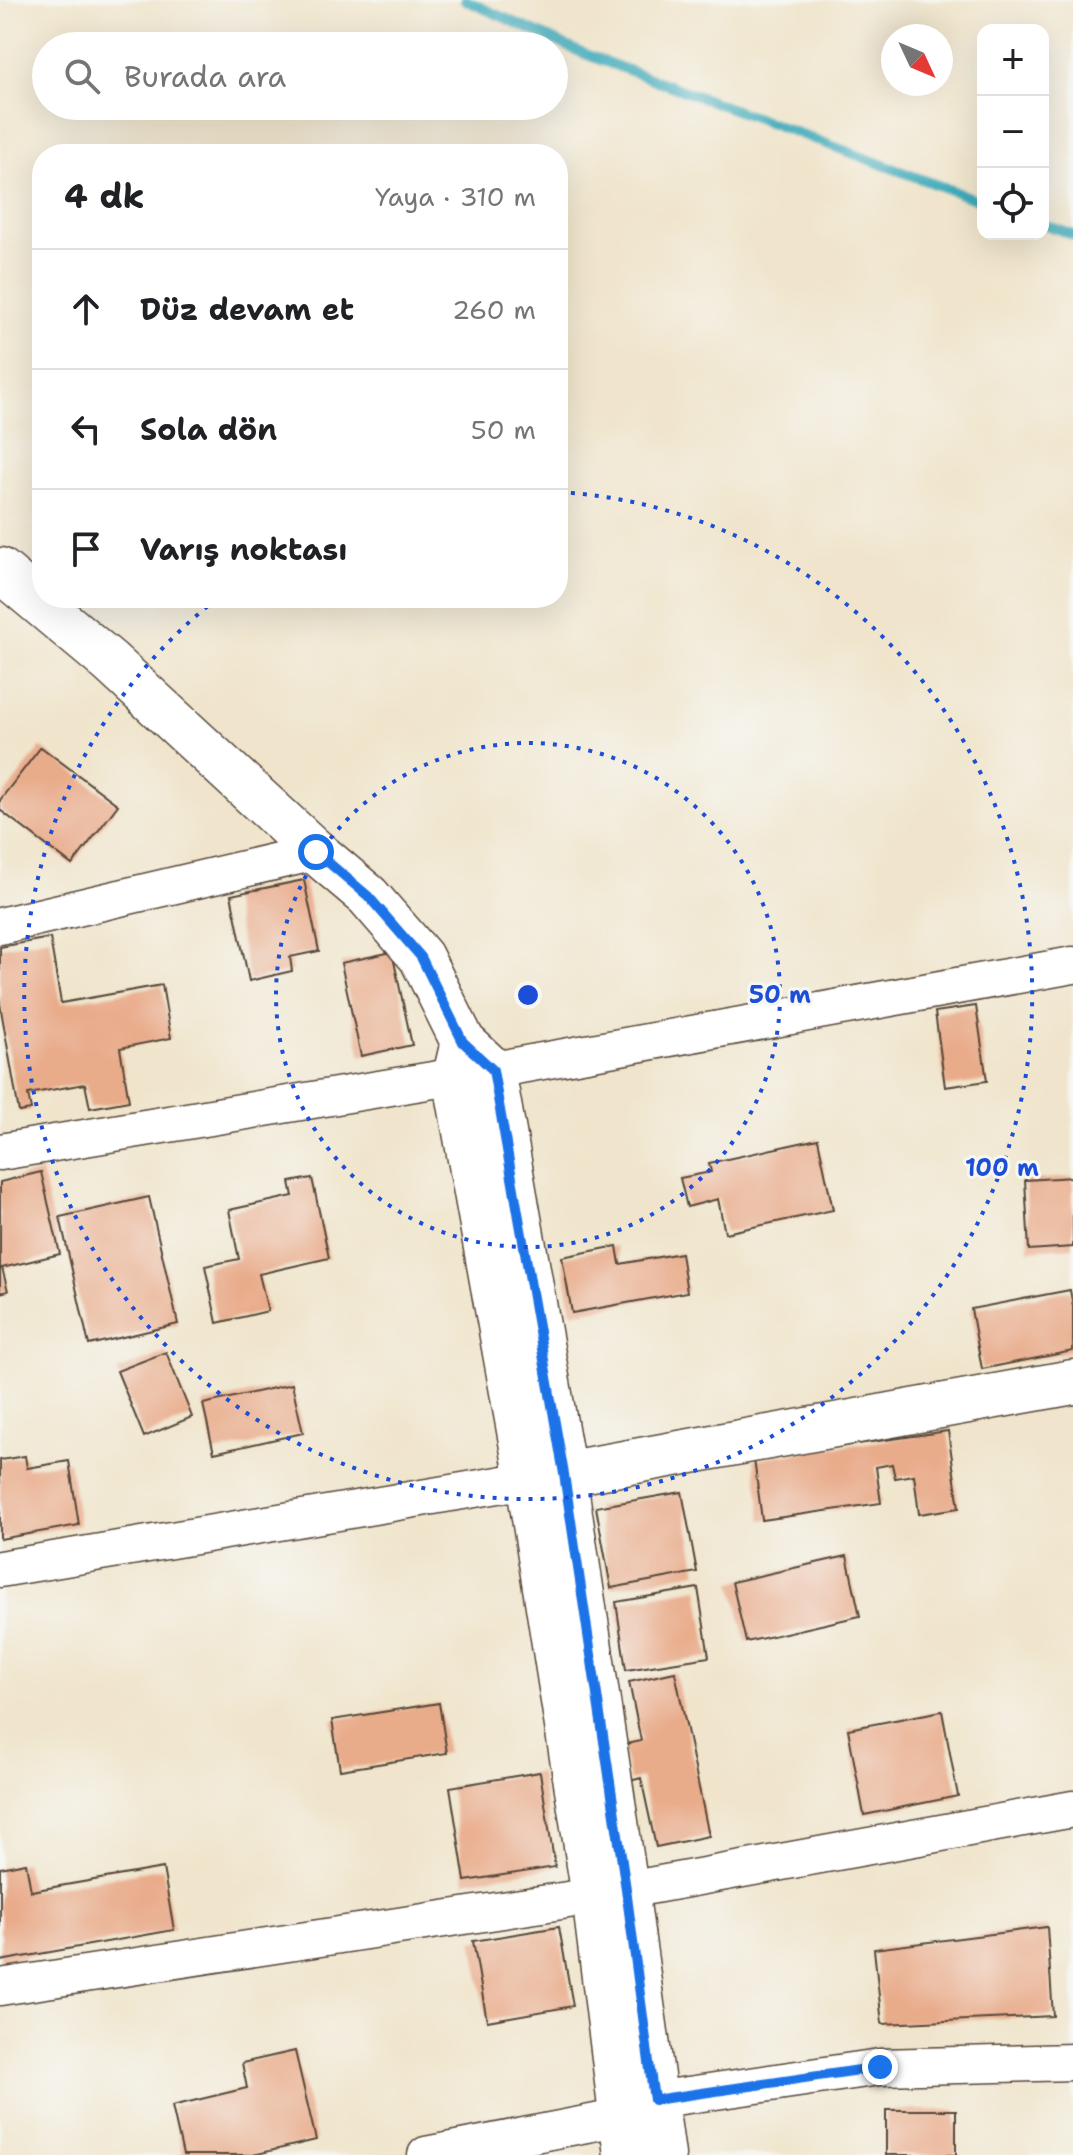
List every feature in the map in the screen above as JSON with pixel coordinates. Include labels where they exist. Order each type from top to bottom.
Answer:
[{"type":"street","points":[[0,570],[32,597]]},
{"type":"street","points":[[45,608],[110,662],[368,896],[421,957],[471,1063],[546,1477],[610,1892],[634,2124],[663,2155]]},
{"type":"street","points":[[0,926],[316,852]]},
{"type":"street","points":[[0,1152],[471,1063],[1073,965]]},
{"type":"street","points":[[0,1569],[546,1477],[1073,1382]]},
{"type":"street","points":[[0,1987],[610,1892],[1073,1809]]},
{"type":"street","points":[[426,2155],[634,2124],[880,2067],[1073,2062]]},
{"type":"building","points":[[41,747],[118,805],[72,865],[0,810],[0,800]]},
{"type":"building","points":[[304,880],[319,951],[290,957],[292,971],[249,981],[231,895]]},
{"type":"building","points":[[50,938],[61,1003],[162,985],[171,1038],[120,1048],[129,1101],[90,1108],[85,1084],[28,1094],[31,1110],[19,1112],[0,1004],[0,947]]},
{"type":"building","points":[[392,952],[412,1045],[361,1056],[341,963]]},
{"type":"building","points":[[976,1006],[987,1081],[945,1087],[935,1012]]},
{"type":"building","points":[[818,1139],[833,1210],[725,1233],[718,1199],[687,1207],[680,1178],[711,1172],[709,1163]]},
{"type":"building","points":[[41,1172],[60,1254],[2,1268],[8,1291],[0,1293],[0,1182]]},
{"type":"building","points":[[1073,1177],[1073,1247],[1029,1250],[1025,1180]]},
{"type":"building","points":[[312,1178],[329,1258],[259,1274],[268,1311],[217,1323],[205,1266],[239,1259],[229,1210],[293,1196],[290,1182]]},
{"type":"building","points":[[149,1197],[178,1324],[89,1345],[60,1217]]},
{"type":"building","points":[[617,1246],[620,1264],[681,1253],[687,1292],[572,1313],[562,1257]]},
{"type":"building","points":[[1070,1290],[1073,1351],[982,1369],[971,1309]]},
{"type":"building","points":[[166,1352],[192,1417],[144,1437],[117,1371]]},
{"type":"building","points":[[292,1384],[303,1433],[214,1453],[203,1404]]},
{"type":"building","points":[[948,1431],[959,1508],[919,1514],[914,1475],[895,1478],[892,1464],[876,1467],[881,1503],[762,1520],[754,1459]]},
{"type":"building","points":[[25,1456],[27,1468],[69,1461],[79,1525],[0,1539],[0,1460]]},
{"type":"building","points":[[682,1492],[697,1572],[611,1588],[596,1507]]},
{"type":"building","points":[[847,1556],[860,1616],[746,1642],[732,1582]]},
{"type":"building","points":[[698,1588],[709,1657],[626,1670],[616,1602]]},
{"type":"building","points":[[675,1672],[709,1836],[656,1847],[641,1778],[630,1781],[622,1745],[641,1741],[629,1682]]},
{"type":"building","points":[[439,1703],[447,1753],[340,1770],[332,1720]]},
{"type":"building","points":[[942,1711],[958,1796],[864,1815],[848,1729]]},
{"type":"building","points":[[540,1772],[555,1867],[465,1881],[450,1787]]},
{"type":"building","points":[[26,1863],[31,1891],[163,1868],[174,1930],[0,1961],[0,1868]]},
{"type":"building","points":[[559,1927],[573,2006],[487,2021],[473,1941]]},
{"type":"building","points":[[1047,1927],[1053,2016],[882,2024],[874,1949]]},
{"type":"building","points":[[295,2051],[316,2140],[253,2155],[183,2155],[172,2106],[247,2088],[242,2063]]},
{"type":"building","points":[[886,2110],[956,2110],[956,2155],[886,2155]]},
{"type":"waterway","points":[[465,0],[536,32]]},
{"type":"waterway","points":[[568,47],[977,200]]},
{"type":"waterway","points":[[1049,226],[1073,235]]},
{"type":"route","points":[[316,852],[368,896],[421,957],[463,1042],[493,1070],[564,1474],[654,2100],[880,2067]]}]
